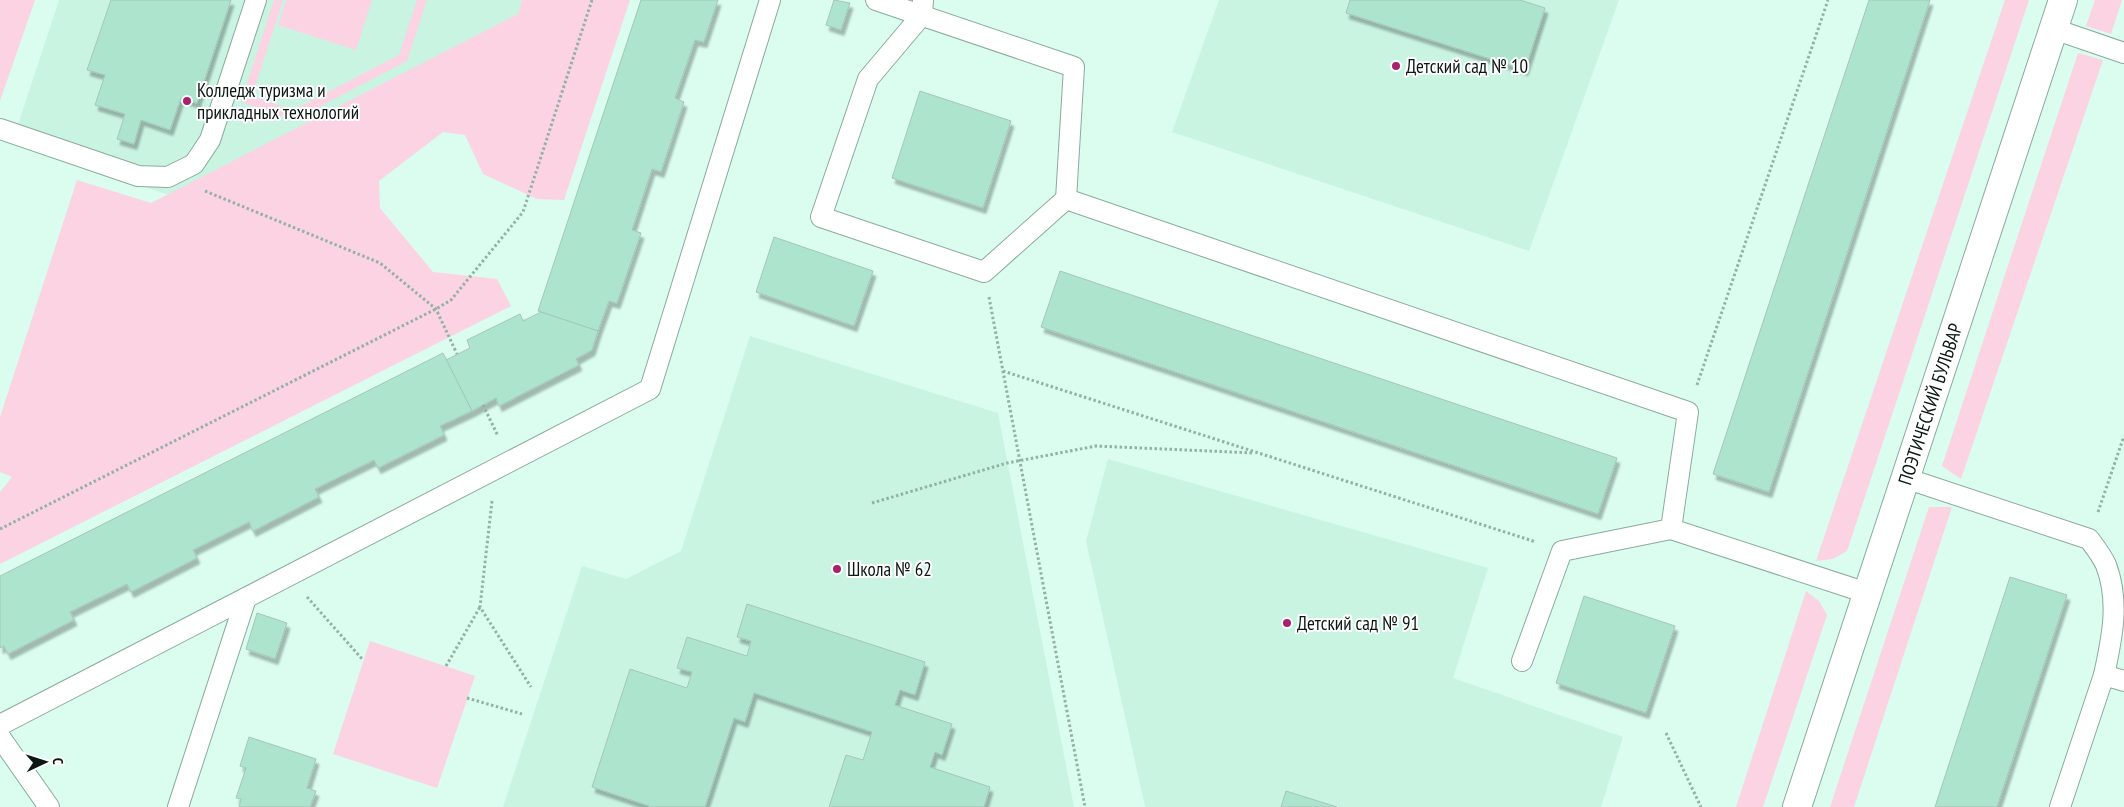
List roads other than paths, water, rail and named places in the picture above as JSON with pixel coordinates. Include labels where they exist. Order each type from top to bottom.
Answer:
[{"type":"street","name":"ПОЭТИЧЕСКИЙ БУЛЬВАР","points":[[1797,807],[2063,0]]},
{"type":"lane","points":[[0,129],[138,176],[168,177],[194,164],[210,140],[256,0]]},
{"type":"lane","points":[[0,725],[650,389],[770,0]]},
{"type":"lane","points":[[876,0],[922,7],[1074,67],[1066,199],[984,272],[822,217],[868,80],[922,7]]},
{"type":"lane","points":[[2054,29],[2124,52]]},
{"type":"lane","points":[[1066,199],[1688,412],[1671,529]]},
{"type":"lane","points":[[1905,478],[2089,539],[2105,564],[2113,592],[2114,626],[2104,675],[2060,807]]},
{"type":"lane","points":[[1522,661],[1562,550],[1671,529],[1868,593]]},
{"type":"lane","points":[[178,807],[246,598]]},
{"type":"lane","points":[[2104,675],[2124,682]]},
{"type":"lane","points":[[0,737],[49,807]]},
{"type":"place","name":"Детский сад № 10","points":[[1396,66]]},
{"type":"place","name":"Колледж туризма и прикладных технологий","points":[[187,101]]},
{"type":"place","name":"Школа № 62","points":[[837,569]]},
{"type":"place","name":"Детский сад № 91","points":[[1287,623]]}]
